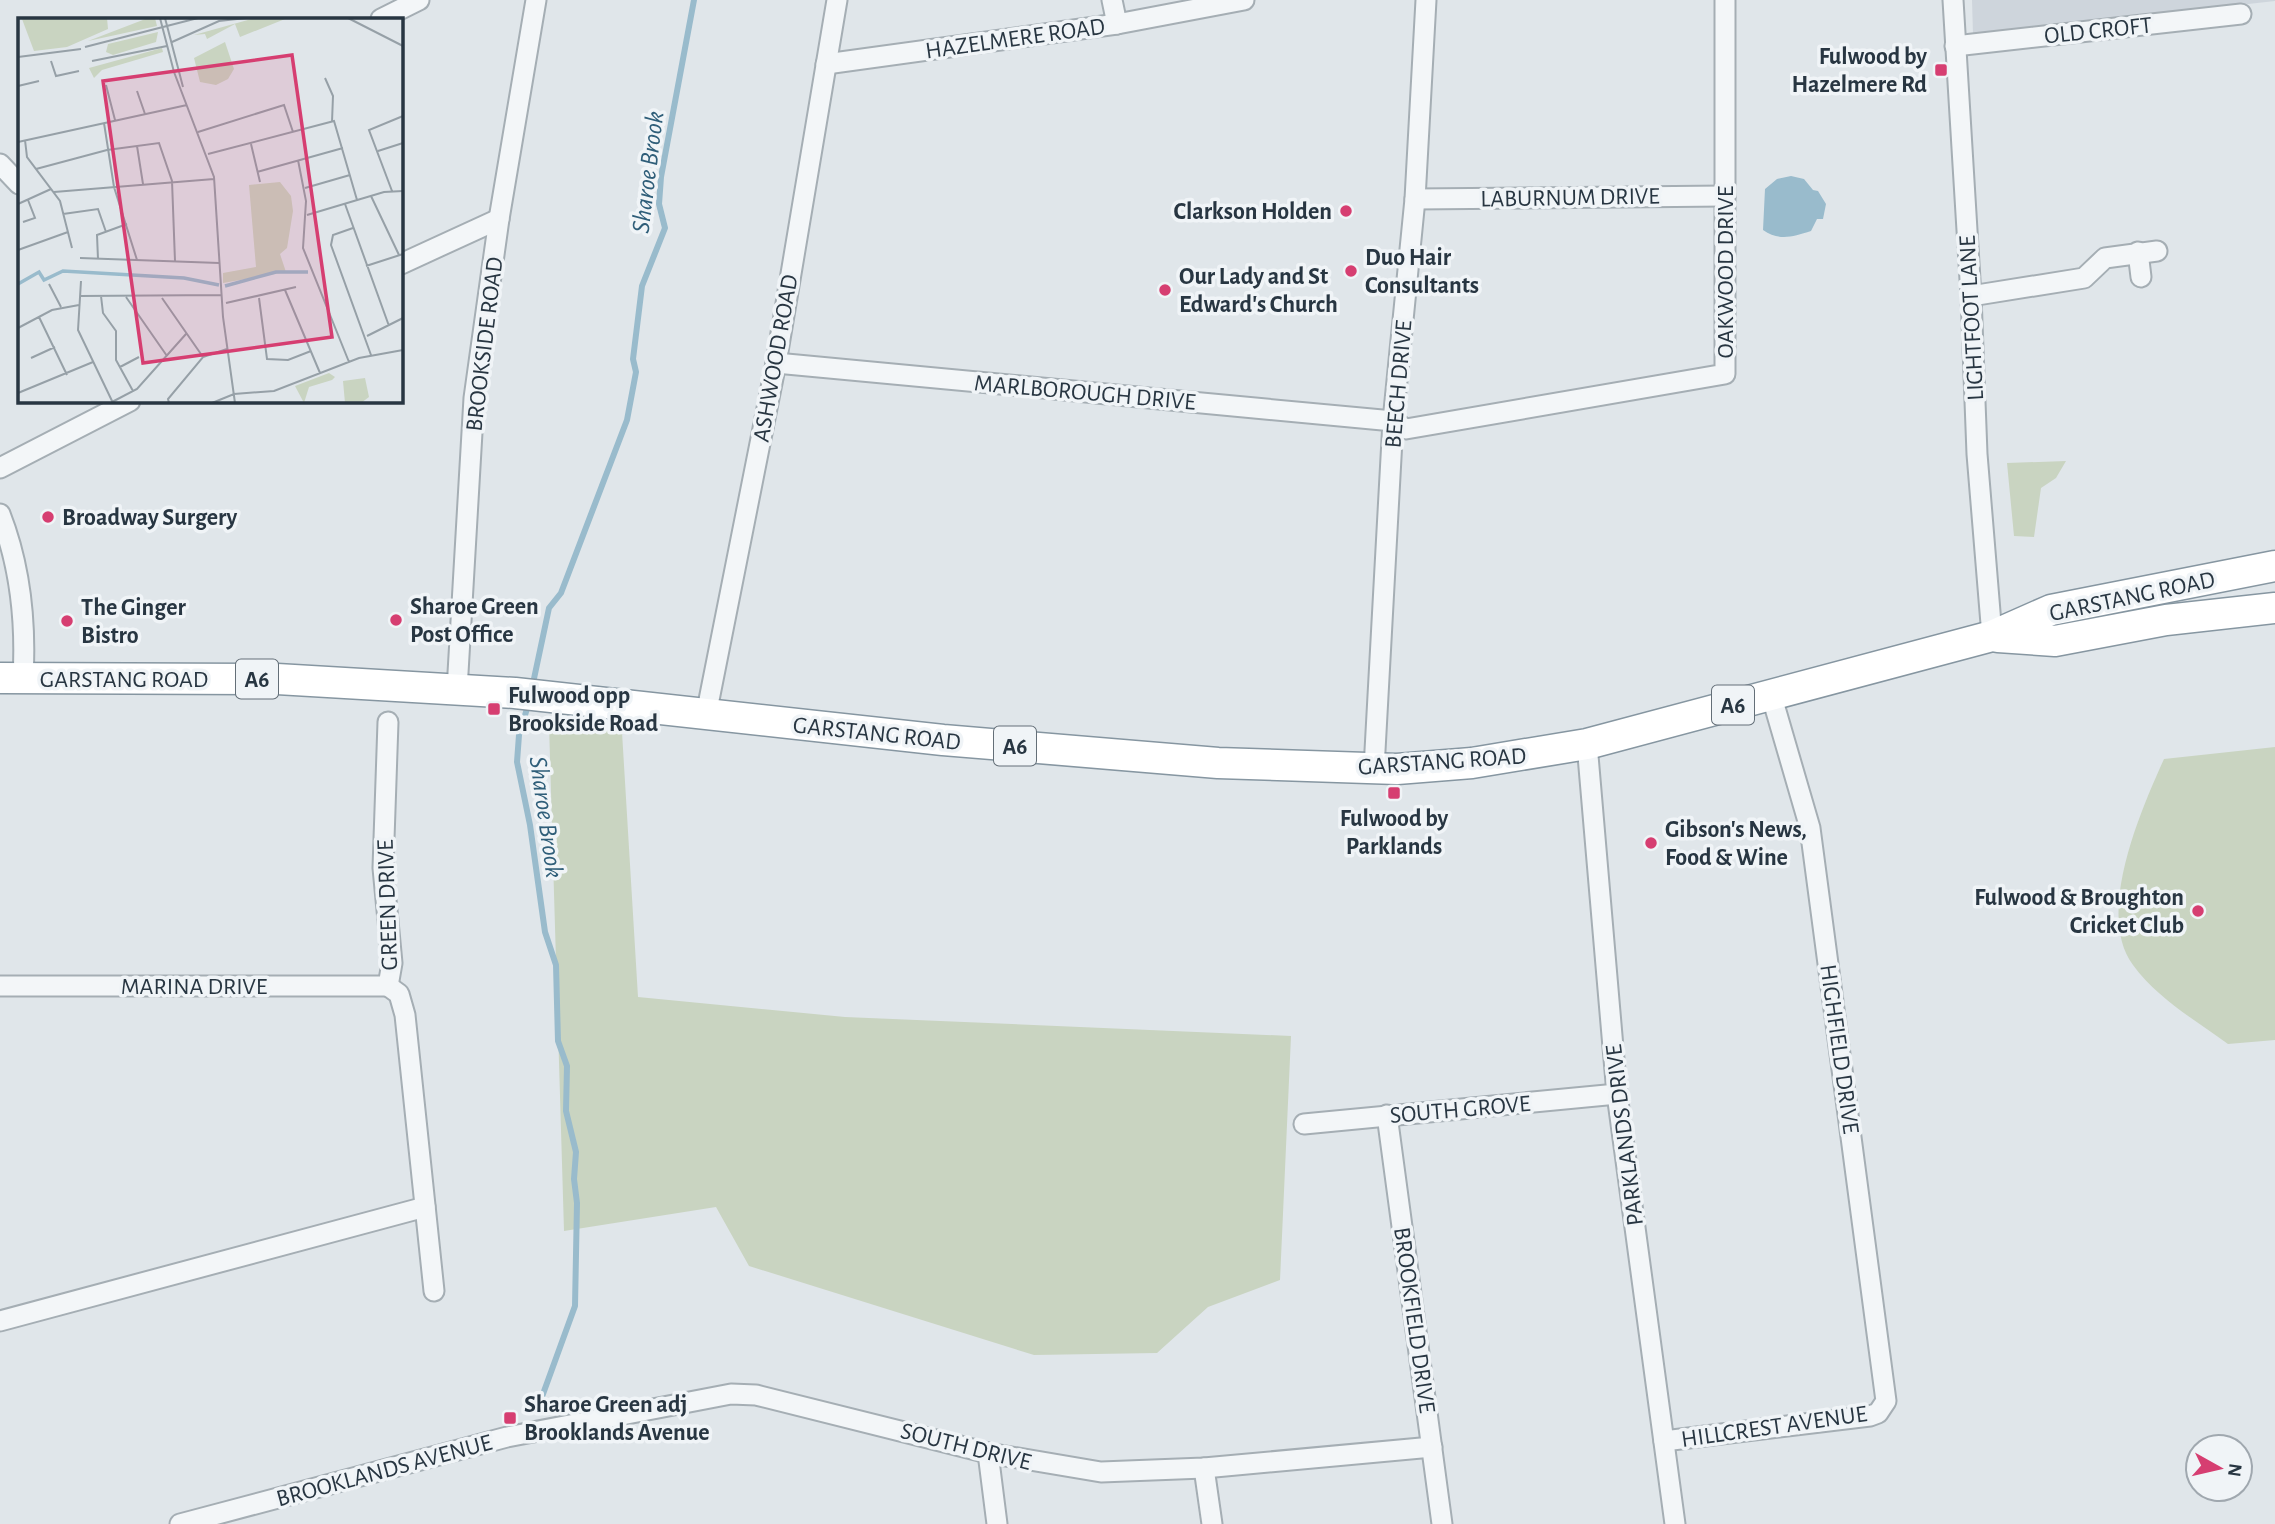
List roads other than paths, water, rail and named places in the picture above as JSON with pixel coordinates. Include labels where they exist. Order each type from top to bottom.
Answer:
[{"type":"highway","name":"GARSTANG ROAD","points":[[11,678],[277,679],[561,696],[706,715],[943,740],[1218,764],[1374,769],[1472,763],[1587,744],[1992,636],[2051,610],[2275,566]]},
{"type":"highway","name":"GARSTANG ROAD","points":[[1992,636],[2054,641],[2166,621],[2275,608]]},
{"type":"street","points":[[383,18],[418,0]]},
{"type":"street","name":"BROOKSIDE ROAD","points":[[457,690],[474,398],[499,219],[536,0]]},
{"type":"street","name":"ASHWOOD ROAD","points":[[706,715],[776,363],[837,0]]},
{"type":"street","points":[[1112,0],[1117,23]]},
{"type":"street","name":"HAZELMERE ROAD","points":[[826,64],[1117,23],[1244,0]]},
{"type":"street","name":"BEECH DRIVE","points":[[1374,769],[1393,421],[1415,199],[1426,0]]},
{"type":"street","name":"OAKWOOD DRIVE","points":[[1393,421],[1406,429],[1725,374],[1725,0]]},
{"type":"street","name":"LIGHTFOOT LANE","points":[[1953,0],[1971,296],[1977,454],[1992,636]]},
{"type":"street","name":"OLD CROFT","points":[[1955,46],[2241,14]]},
{"type":"street","points":[[0,164],[18,183]]},
{"type":"street","name":"LABURNUM DRIVE","points":[[1415,199],[1725,196]]},
{"type":"street","points":[[402,264],[499,219]]},
{"type":"street","points":[[1971,296],[2084,278],[2105,258],[2148,252],[2140,277]]},
{"type":"street","name":"MARLBOROUGH DRIVE","points":[[776,363],[1393,421]]},
{"type":"street","points":[[0,468],[128,402]]},
{"type":"street","points":[[0,514],[11,550],[25,640],[11,678]]},
{"type":"street","name":"HIGHFIELD DRIVE","points":[[1771,694],[1810,828],[1886,1393],[1883,1408]]},
{"type":"street","name":"GREEN DRIVE","points":[[388,722],[383,868],[392,963],[388,986],[399,994],[405,1015],[434,1291]]},
{"type":"street","name":"PARKLANDS DRIVE","points":[[1587,744],[1617,1094],[1675,1524]]},
{"type":"street","name":"MARINA DRIVE","points":[[0,986],[388,986]]},
{"type":"street","name":"SOUTH GROVE","points":[[1304,1124],[1617,1094]]},
{"type":"street","name":"BROOKFIELD DRIVE","points":[[1387,1115],[1442,1524]]},
{"type":"street","points":[[0,1321],[425,1207]]},
{"type":"street","name":"SOUTH DRIVE","points":[[507,1437],[716,1395],[742,1394],[988,1453],[1101,1472],[1204,1468],[1432,1447]]},
{"type":"street","name":"HILLCREST AVENUE","points":[[1664,1441],[1870,1416],[1883,1408]]},
{"type":"street","name":"BROOKLANDS AVENUE","points":[[180,1524],[507,1437]]},
{"type":"street","points":[[988,1453],[997,1524]]},
{"type":"street","points":[[1204,1468],[1212,1524]]},
{"type":"water","points":[[1791,176],[1804,179],[1813,190],[1818,191],[1826,204],[1823,219],[1817,219],[1811,231],[1792,236],[1775,236],[1763,230],[1765,189],[1777,179]]},
{"type":"waterway","name":"Sharoe Brook","points":[[532,688],[549,608],[561,593],[627,420],[636,372],[633,359],[642,286],[665,228],[659,204],[661,177],[694,0]]},
{"type":"waterway","name":"Sharoe Brook","points":[[529,702],[519,735],[517,762],[530,825],[545,932],[556,965],[558,1041],[567,1066],[566,1111],[576,1152],[574,1179],[577,1203],[575,1306],[539,1405]]},
{"type":"place","name":"Fulwood by Hazelmere Rd","points":[[1941,70]]},
{"type":"place","name":"Clarkson Holden","points":[[1346,211]]},
{"type":"place","name":"Duo Hair Consultants","points":[[1351,271]]},
{"type":"place","name":"Our Lady and St Edward's Church","points":[[1165,290]]},
{"type":"place","name":"Broadway Surgery","points":[[48,517]]},
{"type":"place","name":"Sharoe Green Post Office","points":[[396,620]]},
{"type":"place","name":"The Ginger Bistro","points":[[67,621]]},
{"type":"place","name":"Fulwood opp Brookside Road","points":[[494,709]]},
{"type":"place","name":"Fulwood by Parklands","points":[[1394,793]]},
{"type":"place","name":"Gibson's News, Food & Wine","points":[[1651,843]]},
{"type":"place","name":"Fulwood & Broughton Cricket Club","points":[[2198,911]]},
{"type":"place","name":"Sharoe Green adj Brooklands Avenue","points":[[510,1418]]}]
